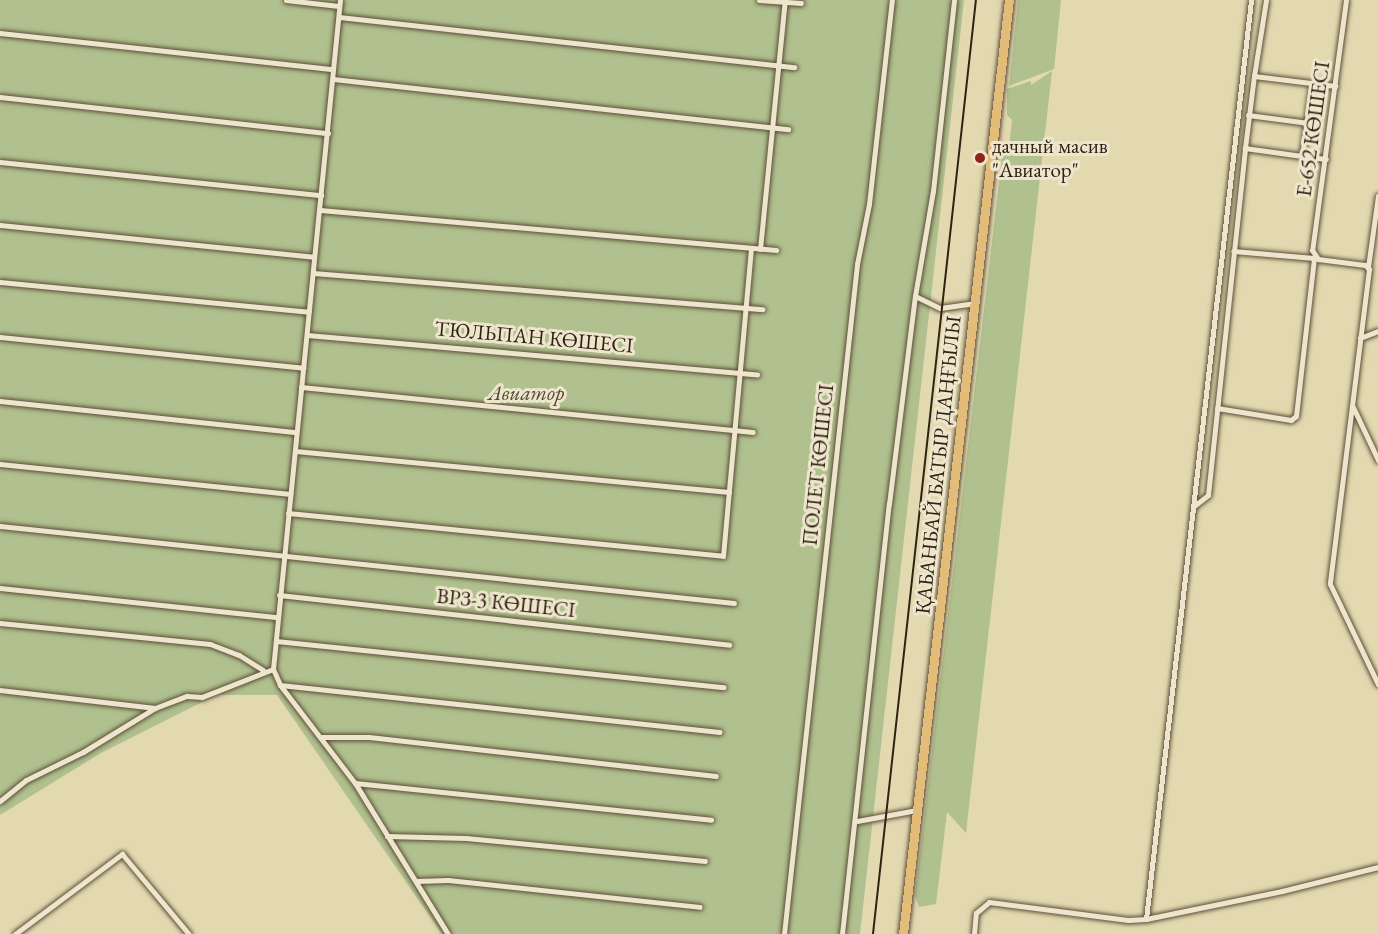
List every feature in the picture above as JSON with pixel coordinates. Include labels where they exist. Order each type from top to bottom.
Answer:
[{"type":"main road","name":"ҚАБАНБАЙ БАТЫР ДАҢҒЫЛЫ","points":[[903,934],[1010,0]]},
{"type":"street","points":[[286,0],[339,3],[339,16],[273,669],[280,685],[355,783],[448,934]]},
{"type":"street","points":[[759,0],[801,3]]},
{"type":"street","name":"ПОЛЕТ КӨШЕСІ","points":[[784,934],[856,264],[869,204],[892,0]]},
{"type":"street","points":[[842,934],[857,821],[915,296],[933,191],[954,0]]},
{"type":"street","points":[[1146,919],[1251,0]]},
{"type":"street","points":[[1194,507],[1208,495],[1248,115],[1266,0]]},
{"type":"street","name":"Е-652 КӨШЕСІ","points":[[1217,408],[1291,420],[1296,416],[1346,0]]},
{"type":"street","points":[[760,249],[785,1]]},
{"type":"street","points":[[339,16],[794,67]]},
{"type":"street","points":[[0,33],[333,69]]},
{"type":"street","points":[[1254,76],[1335,86]]},
{"type":"street","points":[[333,79],[788,129]]},
{"type":"street","points":[[1302,156],[1312,84]]},
{"type":"street","points":[[0,97],[328,133]]},
{"type":"street","points":[[1248,115],[1308,123]]},
{"type":"street","points":[[1245,148],[1326,159]]},
{"type":"street","points":[[0,162],[321,195]]},
{"type":"street","points":[[1378,196],[1377,231],[1368,267],[1330,584],[1378,685]]},
{"type":"street","points":[[320,210],[776,250]]},
{"type":"street","points":[[0,225],[313,258]]},
{"type":"street","points":[[288,513],[723,556],[751,248]]},
{"type":"street","points":[[1233,251],[1316,259],[1368,267]]},
{"type":"street","points":[[313,273],[763,309]]},
{"type":"street","points":[[0,282],[309,312]]},
{"type":"street","points":[[915,296],[939,308],[974,303]]},
{"type":"street","points":[[1360,338],[1378,331]]},
{"type":"street","name":"ТЮЛЬПАН КӨШЕСІ","points":[[307,334],[757,374]]},
{"type":"street","points":[[0,337],[303,368]]},
{"type":"street","points":[[301,387],[753,432]]},
{"type":"street","points":[[0,401],[296,432]]},
{"type":"street","points":[[1353,406],[1378,460]]},
{"type":"street","points":[[295,451],[729,492]]},
{"type":"street","points":[[0,464],[290,494]]},
{"type":"street","points":[[0,526],[734,603]]},
{"type":"street","points":[[0,588],[277,617]]},
{"type":"street","name":"ВРЗ-3 КӨШЕСІ","points":[[279,595],[729,645]]},
{"type":"street","points":[[0,623],[210,644],[239,655],[263,670]]},
{"type":"street","points":[[276,641],[724,687]]},
{"type":"street","points":[[0,801],[26,780],[83,752],[155,708],[187,696],[202,697],[263,670],[273,669]]},
{"type":"street","points":[[280,685],[719,732]]},
{"type":"street","points":[[0,690],[155,708]]},
{"type":"street","points":[[322,737],[369,737],[716,776]]},
{"type":"street","points":[[355,783],[711,820]]},
{"type":"street","points":[[857,821],[918,810]]},
{"type":"street","points":[[387,836],[466,838],[705,861]]},
{"type":"street","points":[[15,934],[122,854],[189,934]]},
{"type":"street","points":[[974,934],[976,913],[989,902],[1128,920],[1146,919],[1282,891],[1378,867]]},
{"type":"street","points":[[416,881],[448,880],[700,907]]},
{"type":"green space","name":"Авиатор","points":[[0,0],[964,0],[860,934],[442,934],[277,695],[216,695],[101,753],[0,815]]},
{"type":"green space","points":[[1018,0],[1061,0],[1054,69],[1009,86]]},
{"type":"green space","points":[[1052,71],[966,833],[947,812],[936,904],[919,907],[915,896],[1003,148],[1009,148],[1012,120],[1007,115],[1007,89],[1031,81],[1031,85]]},
{"type":"tram line","points":[[873,934],[976,0]]},
{"type":"place","name":"дачный масив \"Авиатор\"","points":[[980,158]]}]
